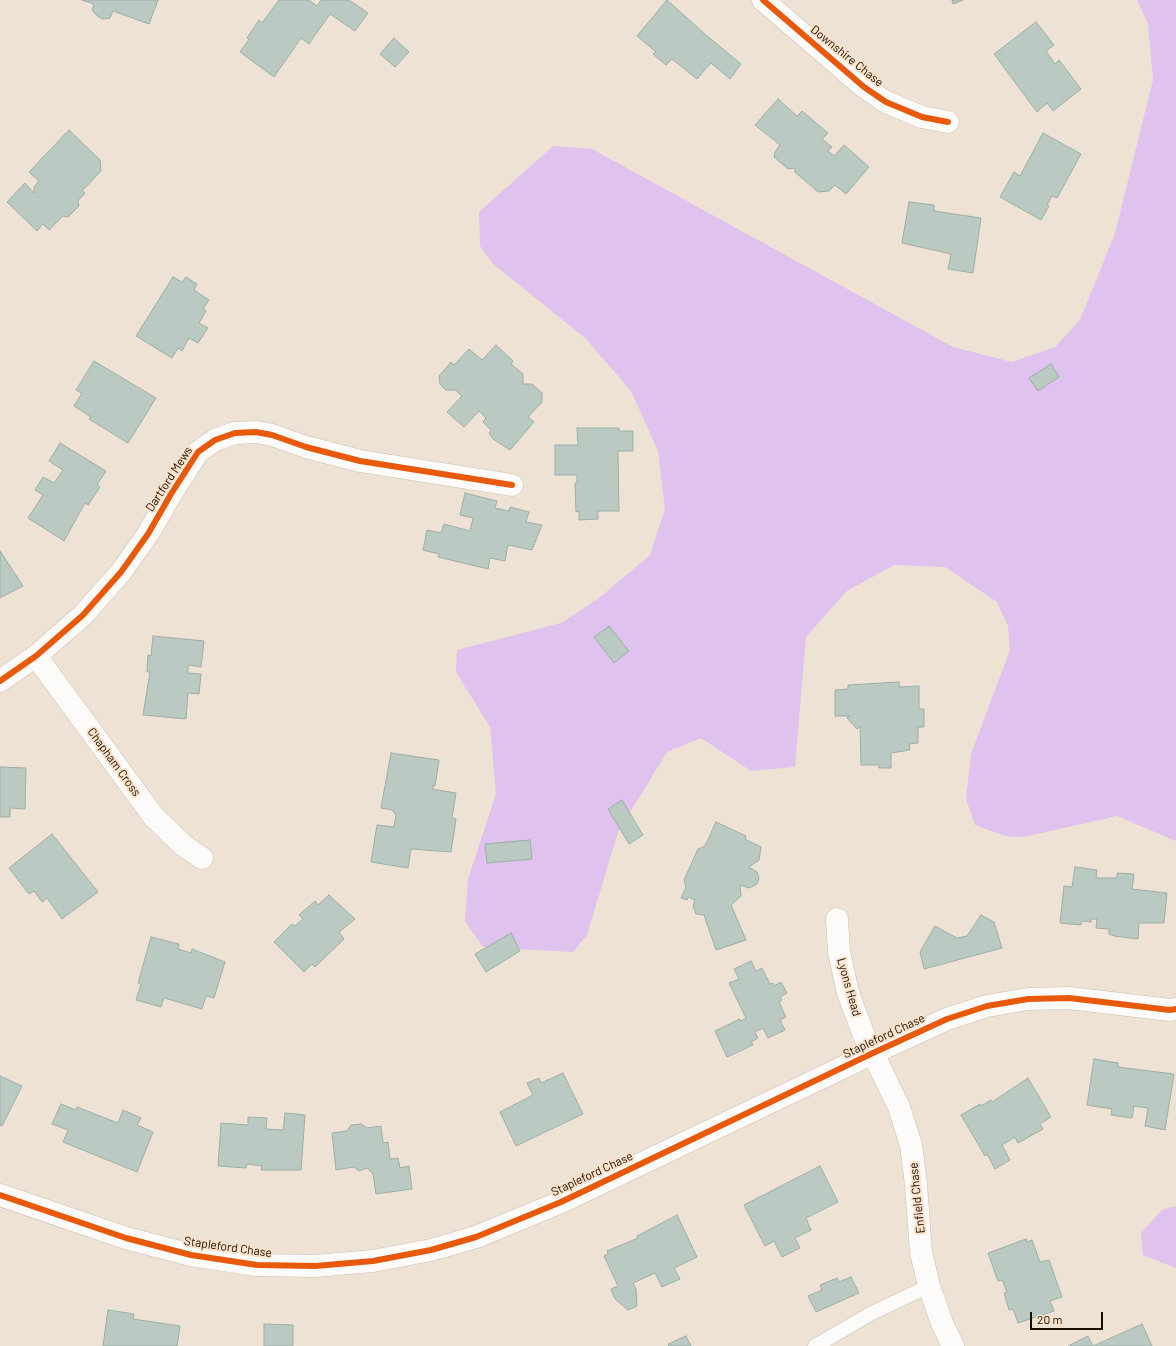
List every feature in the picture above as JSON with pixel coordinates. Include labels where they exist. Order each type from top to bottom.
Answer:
[{"type":"street","name":"Downshire Chase","points":[[763,0],[864,87],[886,102],[922,117],[948,122]]},
{"type":"street","name":"Dartford Mews","points":[[0,681],[36,656],[84,615],[121,572],[148,534],[198,452],[215,440],[235,433],[256,432],[272,435],[306,447],[360,461],[512,485]]},
{"type":"street","name":"Chapham Cross","points":[[36,656],[154,817],[183,845],[202,858]]},
{"type":"street","name":"Lyons Head","points":[[837,919],[839,952],[848,993],[873,1053]]},
{"type":"street","name":"Stapleford Chase","points":[[0,1195],[126,1238],[191,1255],[257,1265],[315,1266],[373,1261],[431,1250],[476,1237],[561,1202],[873,1053],[947,1019],[987,1006],[1028,999],[1069,998],[1170,1010],[1176,1009]]},
{"type":"street","name":"Enfield Chase","points":[[873,1053],[899,1107],[911,1145],[916,1184],[921,1252],[929,1286],[942,1323],[953,1346]]},
{"type":"lane","points":[[815,1346],[872,1313],[929,1286]]},
{"type":"shaded area","points":[[1137,0],[1176,0],[1176,841],[1117,816],[1023,837],[1005,836],[975,825],[966,799],[971,754],[1010,650],[1008,626],[997,602],[945,567],[894,565],[847,591],[806,637],[795,767],[751,771],[701,738],[667,752],[618,832],[587,935],[573,952],[483,947],[465,921],[468,879],[496,794],[490,727],[456,672],[457,650],[561,623],[598,599],[650,555],[665,509],[658,451],[631,391],[586,339],[492,263],[480,246],[479,212],[553,146],[592,149],[953,347],[1012,362],[1055,347],[1080,320],[1115,233],[1153,80],[1148,24]]},
{"type":"shaded area","points":[[1176,1206],[1176,1268],[1143,1255],[1141,1233],[1162,1210]]},
{"type":"building","points":[[82,0],[158,0],[149,24],[113,11],[110,18],[103,19],[97,16],[92,10],[94,4]]},
{"type":"building","points":[[279,0],[309,0],[317,6],[321,0],[349,0],[368,13],[355,31],[330,14],[309,44],[301,38],[274,77],[240,52],[259,20],[262,23]]},
{"type":"building","points":[[667,0],[741,64],[730,79],[711,63],[697,79],[672,59],[666,65],[653,54],[656,52],[637,36]]},
{"type":"building","points":[[952,0],[963,0],[953,4]]},
{"type":"building","points":[[1036,22],[1054,45],[1046,51],[1055,64],[1059,60],[1081,89],[1053,111],[1047,103],[1037,112],[994,54]]},
{"type":"building","points":[[394,38],[409,52],[395,67],[380,54]]},
{"type":"building","points":[[778,99],[797,116],[802,111],[828,133],[822,139],[832,147],[828,151],[834,156],[844,145],[869,167],[846,194],[835,185],[829,191],[818,192],[795,172],[795,168],[788,169],[774,157],[775,152],[780,145],[755,125]]},
{"type":"building","points":[[69,130],[100,160],[101,171],[82,191],[85,193],[78,201],[79,206],[68,217],[63,216],[49,230],[43,224],[37,231],[7,202],[25,183],[34,193],[34,187],[39,181],[29,172]]},
{"type":"building","points":[[1043,133],[1081,154],[1057,198],[1052,196],[1047,205],[1049,206],[1041,220],[1000,197],[1014,172],[1020,176]]},
{"type":"building","points":[[909,202],[934,205],[934,211],[981,218],[973,273],[948,269],[951,254],[902,243]]},
{"type":"building","points":[[173,277],[182,282],[186,277],[197,284],[194,290],[209,300],[203,309],[206,311],[199,323],[208,328],[198,343],[189,338],[182,351],[178,348],[172,358],[136,336]]},
{"type":"building","points":[[496,345],[513,361],[511,364],[523,374],[523,384],[532,384],[542,393],[542,402],[528,417],[534,422],[510,450],[493,439],[489,433],[491,430],[483,422],[486,418],[479,411],[464,427],[447,412],[462,396],[455,390],[446,390],[440,384],[439,376],[451,362],[454,365],[469,349],[482,360]]},
{"type":"building","points":[[94,361],[156,398],[128,443],[89,419],[91,417],[74,406],[82,393],[76,390]]},
{"type":"building","points":[[1051,364],[1059,377],[1038,391],[1029,378]]},
{"type":"building","points":[[577,428],[619,428],[619,431],[633,431],[633,451],[618,451],[619,511],[598,511],[598,519],[579,520],[579,511],[576,512],[575,483],[577,483],[577,475],[555,475],[555,445],[578,445]]},
{"type":"building","points":[[60,443],[106,471],[97,485],[100,487],[88,505],[85,503],[64,541],[28,518],[43,495],[35,490],[43,477],[54,483],[63,470],[49,461]]},
{"type":"building","points":[[465,493],[497,501],[495,508],[509,511],[510,507],[529,512],[526,522],[542,525],[532,550],[508,545],[505,561],[490,558],[488,569],[438,557],[439,554],[423,550],[427,530],[441,533],[444,524],[470,531],[473,518],[460,515]]},
{"type":"building","points":[[0,551],[23,586],[0,598]]},
{"type":"building","points":[[609,626],[629,651],[614,663],[594,637]]},
{"type":"building","points":[[153,636],[204,641],[201,667],[188,665],[188,673],[201,674],[199,694],[188,693],[186,719],[143,715],[150,672],[147,672],[148,655],[151,656]]},
{"type":"building","points":[[899,682],[899,687],[919,686],[919,709],[924,709],[924,727],[918,727],[918,743],[909,744],[910,750],[891,753],[891,768],[879,768],[879,765],[861,765],[860,726],[857,729],[847,718],[850,716],[835,716],[835,690],[848,689],[848,685]]},
{"type":"building","points":[[391,753],[439,760],[435,786],[433,786],[432,789],[456,793],[452,818],[456,819],[451,852],[411,849],[408,868],[371,862],[377,825],[394,827],[396,815],[392,810],[381,808]]},
{"type":"building","points":[[0,767],[26,768],[25,809],[10,808],[10,817],[0,817]]},
{"type":"building","points":[[622,800],[643,835],[629,844],[608,809]]},
{"type":"building","points":[[716,822],[746,836],[745,839],[761,847],[759,860],[749,867],[757,872],[759,878],[757,884],[749,888],[740,885],[741,896],[731,905],[746,940],[716,950],[704,915],[696,914],[693,906],[695,900],[688,897],[687,900],[681,898],[686,887],[684,880],[698,849],[705,846]]},
{"type":"building","points":[[52,834],[98,892],[62,919],[47,898],[42,902],[34,891],[29,894],[9,868]]},
{"type":"building","points":[[530,840],[532,859],[487,863],[485,844]]},
{"type":"building","points":[[1075,867],[1097,870],[1096,878],[1117,878],[1117,873],[1134,874],[1132,889],[1167,893],[1164,923],[1139,923],[1138,939],[1114,936],[1109,934],[1109,929],[1096,928],[1097,919],[1091,919],[1091,922],[1082,921],[1081,925],[1060,923],[1064,886],[1072,887]]},
{"type":"building","points":[[329,895],[355,919],[339,932],[344,939],[315,967],[312,964],[304,972],[274,942],[292,924],[295,926],[303,919],[299,915],[315,901],[318,905]]},
{"type":"building","points":[[981,915],[994,922],[1002,948],[924,969],[920,952],[935,926],[957,938],[967,936]]},
{"type":"building","points":[[511,933],[520,951],[486,972],[475,954]]},
{"type":"building","points":[[151,937],[179,944],[178,949],[191,953],[192,949],[225,962],[214,998],[206,996],[202,1009],[164,998],[161,1007],[136,1000],[141,984],[138,983]]},
{"type":"building","points":[[751,961],[756,971],[762,968],[770,984],[773,983],[774,986],[781,982],[787,993],[780,997],[782,1000],[779,1002],[786,1017],[780,1020],[785,1030],[768,1038],[763,1028],[755,1032],[758,1038],[751,1042],[753,1045],[727,1057],[715,1031],[740,1019],[741,1021],[746,1018],[729,983],[739,979],[734,969]]},
{"type":"building","points":[[1094,1059],[1118,1063],[1118,1067],[1174,1074],[1165,1130],[1145,1126],[1148,1108],[1134,1106],[1132,1118],[1111,1115],[1112,1109],[1087,1105]]},
{"type":"building","points":[[563,1073],[583,1114],[516,1146],[500,1112],[533,1095],[527,1083],[539,1078],[541,1083]]},
{"type":"building","points":[[0,1076],[22,1086],[2,1126],[0,1125]]},
{"type":"building","points":[[1028,1078],[1051,1117],[1040,1124],[1043,1129],[1018,1143],[1015,1137],[1002,1145],[1010,1160],[995,1169],[987,1154],[985,1156],[961,1115],[980,1104],[981,1106],[991,1100],[992,1102]]},
{"type":"building","points":[[61,1104],[76,1110],[77,1107],[118,1123],[123,1110],[141,1118],[137,1125],[153,1132],[137,1172],[63,1142],[68,1130],[52,1124]]},
{"type":"building","points":[[285,1113],[305,1115],[301,1170],[261,1170],[262,1166],[247,1164],[246,1168],[218,1166],[221,1123],[248,1125],[248,1117],[267,1118],[266,1129],[283,1130]]},
{"type":"building","points":[[361,1124],[367,1128],[381,1126],[383,1143],[388,1142],[390,1159],[398,1158],[400,1168],[409,1166],[412,1189],[376,1194],[373,1174],[367,1168],[359,1171],[354,1167],[336,1170],[332,1133],[347,1131],[351,1125]]},
{"type":"building","points":[[820,1166],[838,1202],[806,1218],[811,1230],[795,1238],[800,1248],[782,1257],[774,1241],[765,1246],[744,1205]]},
{"type":"building","points":[[677,1215],[697,1257],[674,1268],[680,1279],[662,1287],[655,1273],[633,1283],[636,1289],[637,1306],[628,1310],[615,1299],[611,1289],[618,1286],[604,1256],[608,1254],[607,1251],[638,1238],[637,1236]]},
{"type":"building","points":[[1026,1239],[1027,1242],[1032,1240],[1040,1262],[1049,1260],[1062,1297],[1050,1301],[1054,1311],[1018,1323],[1013,1309],[1009,1310],[1004,1293],[1007,1292],[1002,1280],[998,1281],[988,1253]]},
{"type":"building","points":[[851,1277],[859,1293],[816,1312],[808,1296],[822,1290],[820,1285],[837,1278],[839,1282]]},
{"type":"building","points":[[108,1310],[134,1314],[133,1319],[180,1326],[177,1346],[103,1346]]},
{"type":"building","points":[[264,1324],[293,1325],[293,1346],[264,1346]]},
{"type":"building","points":[[1142,1324],[1152,1346],[1093,1346]]},
{"type":"building","points":[[686,1336],[691,1346],[669,1346],[668,1344]]},
{"type":"building","points":[[1088,1336],[1093,1346],[1068,1346]]},
{"type":"cycle path","points":[[763,0],[864,87],[886,102],[922,117],[948,122]]},
{"type":"cycle path","points":[[0,681],[36,656],[83,615],[121,572],[148,534],[198,452],[215,440],[235,433],[256,432],[272,435],[306,447],[360,461],[512,485]]},
{"type":"cycle path","points":[[0,1195],[126,1238],[191,1255],[257,1265],[315,1266],[373,1261],[431,1250],[476,1237],[561,1202],[873,1053],[947,1019],[987,1006],[1028,999],[1069,998],[1170,1010],[1176,1009]]}]
